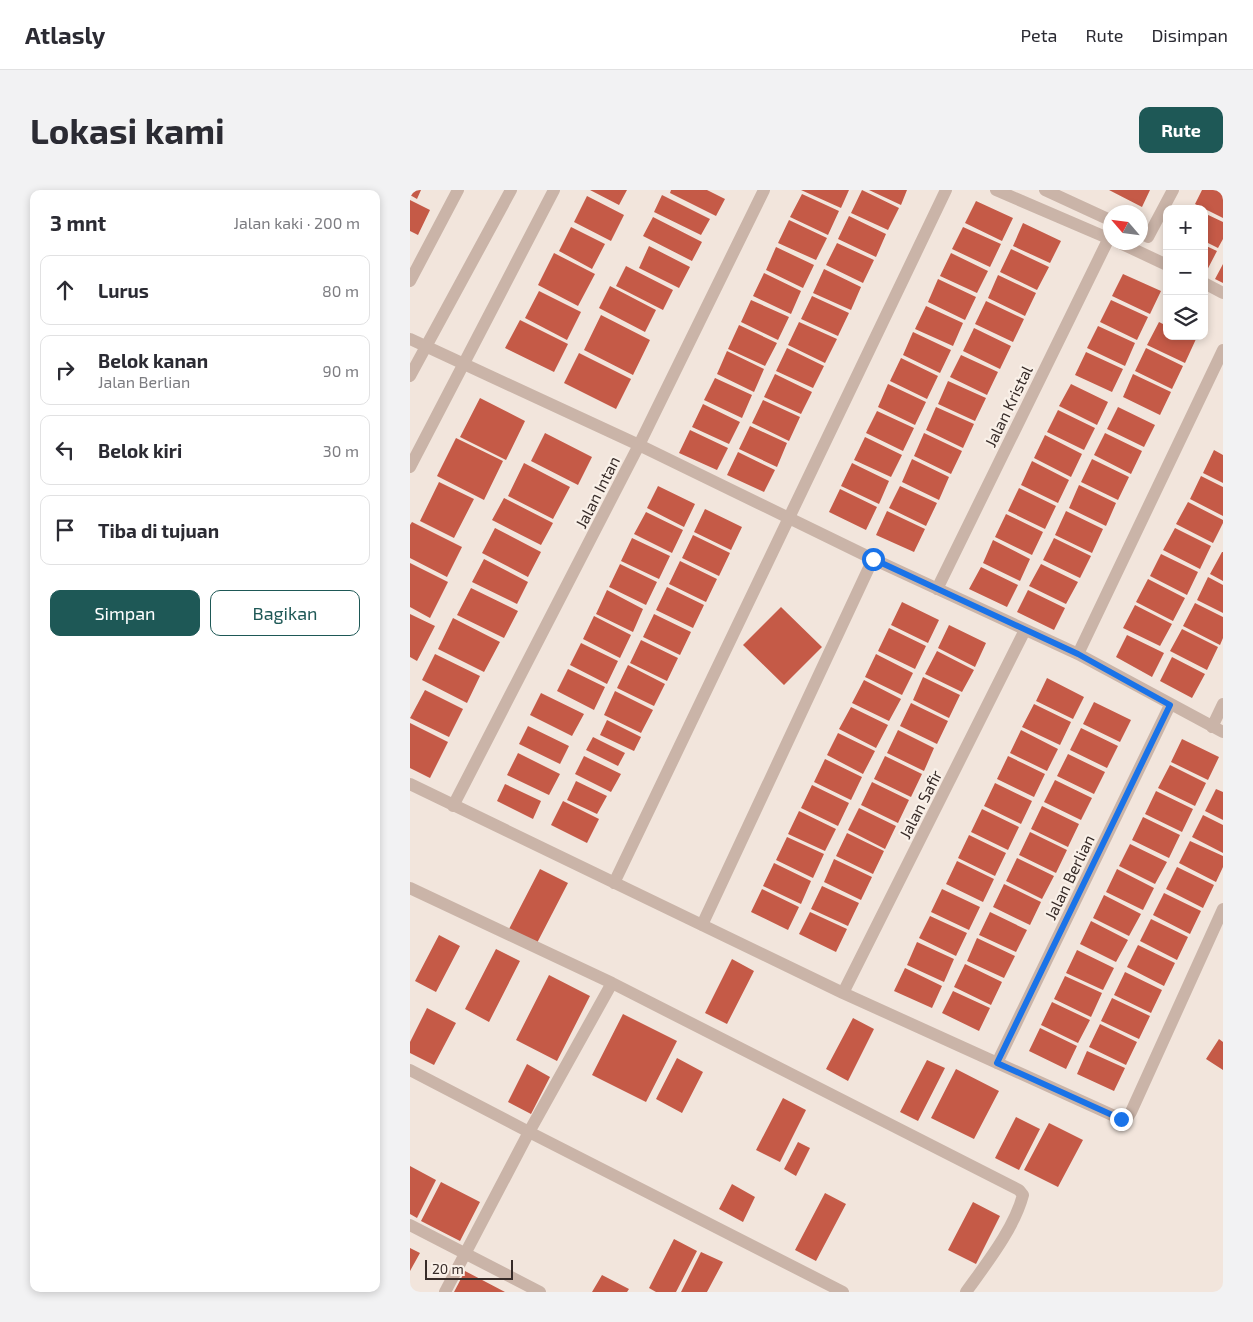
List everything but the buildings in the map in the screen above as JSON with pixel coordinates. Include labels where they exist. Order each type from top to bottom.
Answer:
[{"type":"street","points":[[410,282],[458,190]]},
{"type":"street","points":[[410,376],[511,190]]},
{"type":"street","points":[[410,468],[554,190]]},
{"type":"street","name":"Jalan Intan","points":[[453,806],[640,445],[764,190]]},
{"type":"street","points":[[614,883],[946,190]]},
{"type":"street","points":[[996,190],[1103,236]]},
{"type":"street","points":[[1045,190],[1103,217]]},
{"type":"street","points":[[1148,237],[1173,190]]},
{"type":"street","name":"Jalan Kristal","points":[[937,589],[1107,250]]},
{"type":"street","points":[[1134,250],[1163,263]]},
{"type":"street","points":[[1208,286],[1223,292]]},
{"type":"street","points":[[410,339],[640,445],[873,559],[1078,654],[1217,729],[1223,704]]},
{"type":"street","points":[[1078,654],[1223,350]]},
{"type":"street","points":[[702,925],[873,559]]},
{"type":"street","name":"Jalan Safir","points":[[844,993],[1026,630]]},
{"type":"street","name":"Jalan Berlian","points":[[997,1063],[1170,705]]},
{"type":"street","points":[[410,784],[844,993],[1121,1119],[1128,1117],[1223,908]]},
{"type":"street","points":[[410,888],[612,983],[1019,1190],[1022,1195],[1021,1203],[1008,1229],[966,1292]]},
{"type":"street","points":[[444,1292],[529,1132],[612,983]]},
{"type":"street","points":[[410,1070],[843,1292]]},
{"type":"street","points":[[410,1224],[540,1292]]},
{"type":"route","points":[[873,559],[1078,654],[1170,705],[997,1063],[1121,1119]]}]
